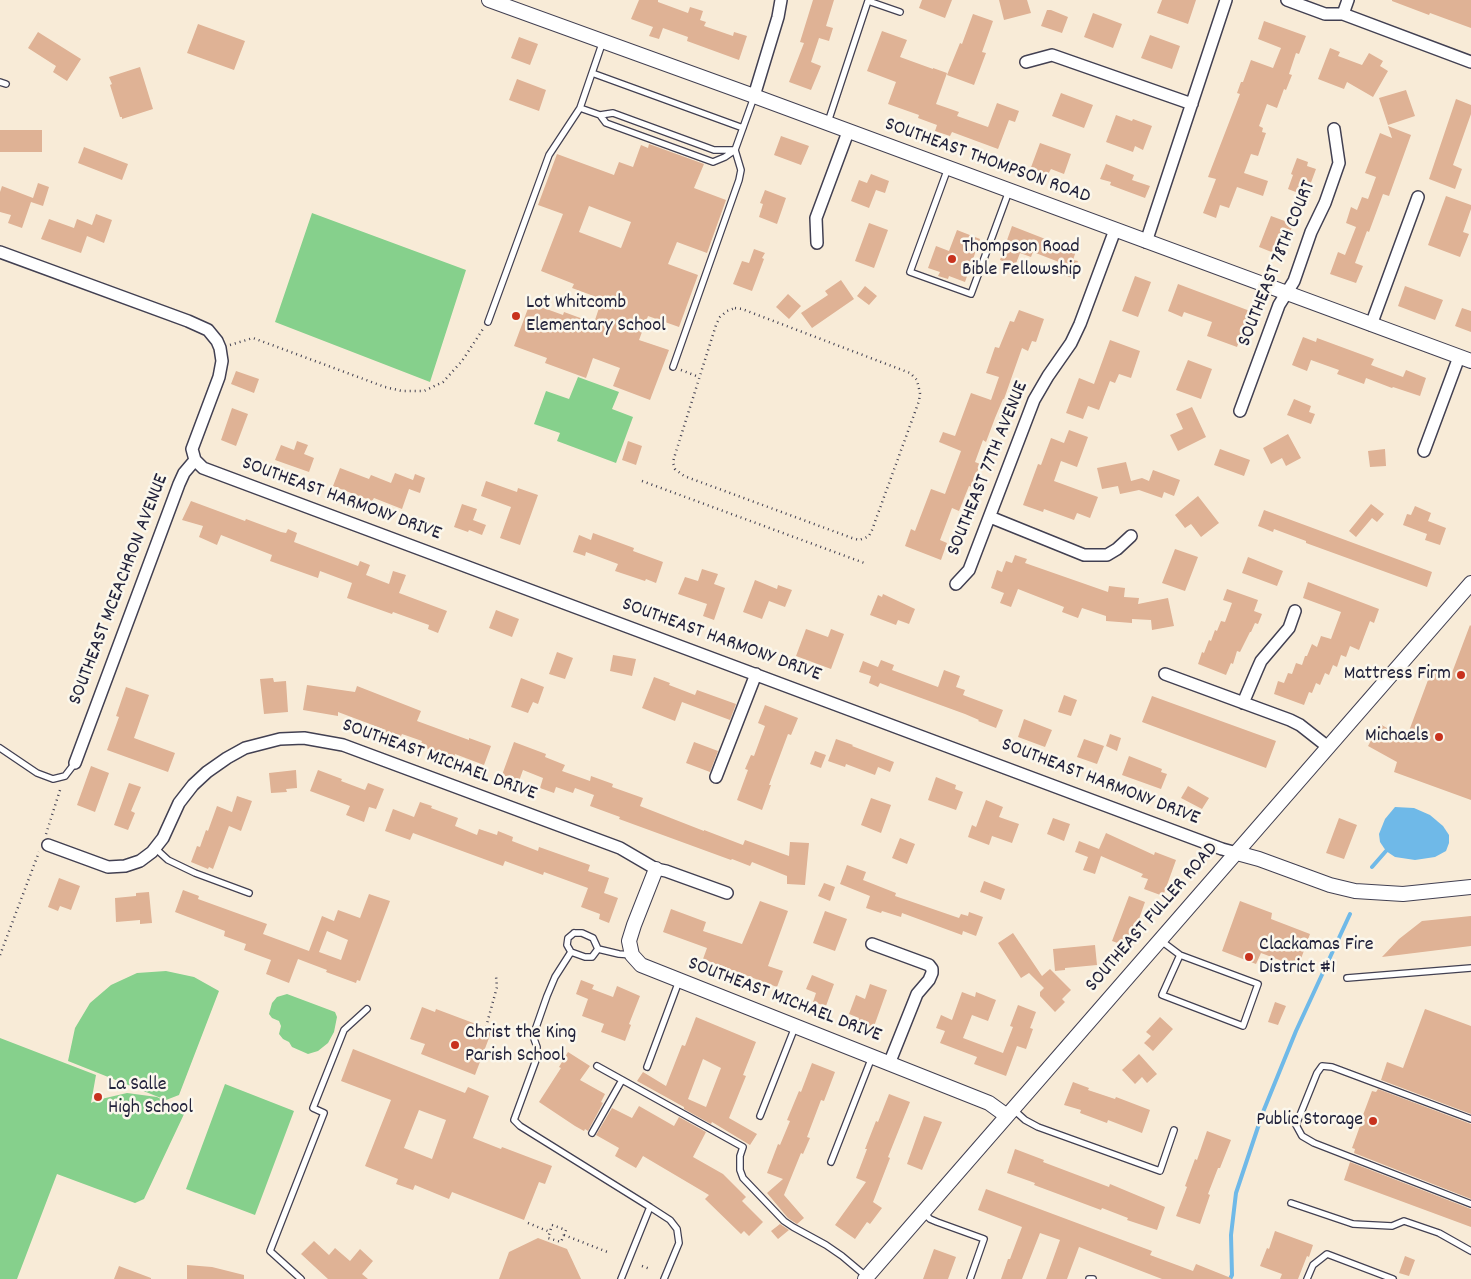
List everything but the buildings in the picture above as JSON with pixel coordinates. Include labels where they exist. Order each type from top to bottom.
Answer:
[{"type":"street","name":"SOUTHEAST THOMPSON ROAD","points":[[489,0],[1465,359]]},
{"type":"street","points":[[754,96],[778,17],[781,0]]},
{"type":"street","points":[[1146,242],[1226,0]]},
{"type":"street","points":[[1286,0],[1325,14],[1343,14],[1471,62]]},
{"type":"street","points":[[1343,14],[1348,0]]},
{"type":"street","points":[[1026,62],[1052,55],[1192,104]]},
{"type":"street","name":"SOUTHEAST 78TH COURT","points":[[1240,411],[1279,305],[1294,281],[1311,232],[1325,204],[1339,163],[1334,129]]},
{"type":"street","points":[[817,243],[816,218],[848,132]]},
{"type":"street","points":[[1371,325],[1418,197]]},
{"type":"street","name":"SOUTHEAST 77TH AVENUE","points":[[956,584],[969,570],[1034,400],[1071,343],[1080,324],[1115,230]]},
{"type":"street","points":[[0,252],[198,324],[208,330],[220,348]]},
{"type":"street","name":"SOUTHEAST MCEACHRON AVENUE","points":[[76,763],[179,484],[184,473],[195,460],[192,449],[219,377],[222,361],[220,348]]},
{"type":"street","points":[[1424,451],[1465,359]]},
{"type":"street","name":"SOUTHEAST HARMONY DRIVE","points":[[195,460],[203,468],[210,471],[1237,853]]},
{"type":"street","points":[[990,517],[1084,555],[1108,555],[1131,536]]},
{"type":"street","name":"SOUTHEAST FULLER ROAD","points":[[866,1278],[1471,583]]},
{"type":"street","points":[[1243,703],[1261,661],[1289,628],[1295,612]]},
{"type":"street","points":[[716,777],[756,674]]},
{"type":"street","points":[[1165,674],[1300,725],[1328,747]]},
{"type":"street","name":"SOUTHEAST MICHAEL DRIVE","points":[[48,845],[108,867],[125,866],[140,861],[152,852],[163,838],[179,803],[193,785],[207,772],[245,748],[280,739],[304,738],[343,745],[620,848],[656,868],[727,893]]},
{"type":"street","points":[[1237,853],[1260,859],[1330,885],[1355,891],[1378,894],[1403,894],[1471,888]]},
{"type":"street","points":[[632,955],[630,936],[656,868]]},
{"type":"street","points":[[872,944],[929,965],[932,969],[929,980],[917,994],[889,1064]]},
{"type":"street","name":"SOUTHEAST MICHAEL DRIVE","points":[[632,955],[642,965],[679,981],[1010,1112]]},
{"type":"lane","points":[[827,124],[868,1],[900,12]]},
{"type":"lane","points":[[488,322],[549,155],[580,108],[603,41]]},
{"type":"lane","points":[[592,73],[743,128]]},
{"type":"lane","points":[[600,115],[606,123],[713,162],[725,158],[735,150],[754,96]]},
{"type":"lane","points":[[580,108],[600,115],[612,113],[714,150],[735,150]]},
{"type":"lane","points":[[673,367],[739,180],[741,170],[735,150]]},
{"type":"lane","points":[[948,168],[910,272],[971,294],[1009,191]]},
{"type":"lane","points":[[0,748],[37,773],[53,779],[65,776],[76,763]]},
{"type":"lane","points":[[155,848],[168,860],[194,873],[249,893]]},
{"type":"lane","points":[[574,933],[582,933],[593,938],[598,949],[592,956],[585,957],[572,952],[567,945],[568,938],[574,933]]},
{"type":"lane","points":[[1160,940],[1180,954],[1258,984],[1244,1026],[1162,994],[1180,954]]},
{"type":"lane","points":[[598,949],[632,955]]},
{"type":"lane","points":[[572,952],[555,977],[533,1036],[538,1047],[536,1060],[514,1120],[520,1126],[670,1220],[677,1230],[679,1243],[664,1279]]},
{"type":"lane","points":[[1347,978],[1471,968]]},
{"type":"lane","points":[[647,1067],[679,981]]},
{"type":"lane","points":[[301,1279],[270,1251],[324,1113],[313,1108],[344,1030],[367,1009]]},
{"type":"lane","points":[[760,1116],[795,1026]]},
{"type":"lane","points":[[831,1162],[872,1057]]},
{"type":"lane","points":[[597,1066],[743,1147],[740,1156],[742,1178],[784,1221],[842,1256],[866,1278]]},
{"type":"lane","points":[[1471,1119],[1332,1067],[1322,1066],[1317,1073],[1296,1126],[1302,1136],[1314,1143],[1471,1204]]},
{"type":"lane","points":[[592,1133],[622,1080]]},
{"type":"lane","points":[[1010,1112],[1038,1127],[1160,1171],[1174,1130]]},
{"type":"lane","points":[[1291,1203],[1353,1224],[1392,1226],[1404,1222],[1439,1233],[1471,1251]]},
{"type":"lane","points":[[621,1279],[650,1207]]},
{"type":"lane","points":[[923,1212],[930,1219],[984,1239],[970,1279]]},
{"type":"lane","points":[[1307,1279],[1313,1265],[1327,1254],[1393,1279]]},
{"type":"path","points":[[735,308],[742,309],[914,376],[920,386],[919,400],[869,536],[859,540],[852,538],[679,473],[675,469],[674,458],[699,377],[720,317],[727,311],[735,308]]},
{"type":"path","points":[[220,348],[252,338],[385,387],[402,391],[424,391],[443,382],[462,361],[488,322]]},
{"type":"path","points":[[673,367],[699,377]]},
{"type":"path","points":[[642,481],[867,564]]},
{"type":"path","points":[[0,955],[40,850],[48,845],[46,833],[65,776]]},
{"type":"path","points":[[486,1027],[497,987],[496,976]]},
{"type":"path","points":[[528,1223],[550,1232]]},
{"type":"path","points":[[552,1225],[566,1230],[561,1242],[548,1238],[550,1232],[552,1225]]},
{"type":"path","points":[[564,1235],[610,1253]]},
{"type":"path","points":[[642,1266],[650,1269]]},
{"type":"green space","points":[[312,213],[466,270],[430,382],[275,322]]},
{"type":"green space","points":[[578,377],[619,392],[612,409],[633,417],[616,463],[557,441],[560,433],[534,424],[546,391],[569,399]]},
{"type":"green space","points":[[166,971],[194,977],[219,991],[179,1095],[166,1100],[68,1061],[75,1028],[90,1003],[111,985],[137,973]]},
{"type":"green space","points":[[287,994],[335,1012],[337,1017],[334,1032],[328,1043],[318,1051],[308,1054],[292,1047],[279,1034],[281,1026],[279,1021],[272,1018],[269,1014],[272,1003],[277,997]]},
{"type":"green space","points":[[0,1038],[96,1075],[91,1103],[127,1093],[157,1097],[185,1112],[144,1199],[135,1203],[57,1174],[17,1279],[0,1279]]},
{"type":"green space","points":[[225,1084],[294,1111],[255,1215],[186,1189]]},
{"type":"water","points":[[1395,807],[1414,808],[1430,815],[1443,826],[1449,835],[1446,851],[1435,857],[1415,860],[1395,857],[1386,851],[1380,842],[1379,834],[1385,819]]},
{"type":"waterway","points":[[1372,867],[1386,851]]},
{"type":"waterway","points":[[1230,1279],[1232,1275],[1231,1235],[1236,1193],[1263,1112],[1296,1031],[1350,914]]},
{"type":"place","name":"Thompson Road Bible Fellowship","points":[[952,259]]},
{"type":"place","name":"Lot Whitcomb Elementary School","points":[[516,316]]},
{"type":"place","name":"Mattress Firm","points":[[1461,675]]},
{"type":"place","name":"Michaels","points":[[1439,737]]},
{"type":"place","name":"Clackamas Fire District #1","points":[[1249,957]]},
{"type":"place","name":"Christ the King Parish School","points":[[455,1045]]},
{"type":"place","name":"La Salle High School","points":[[98,1097]]},
{"type":"place","name":"Public Storage","points":[[1373,1121]]}]
